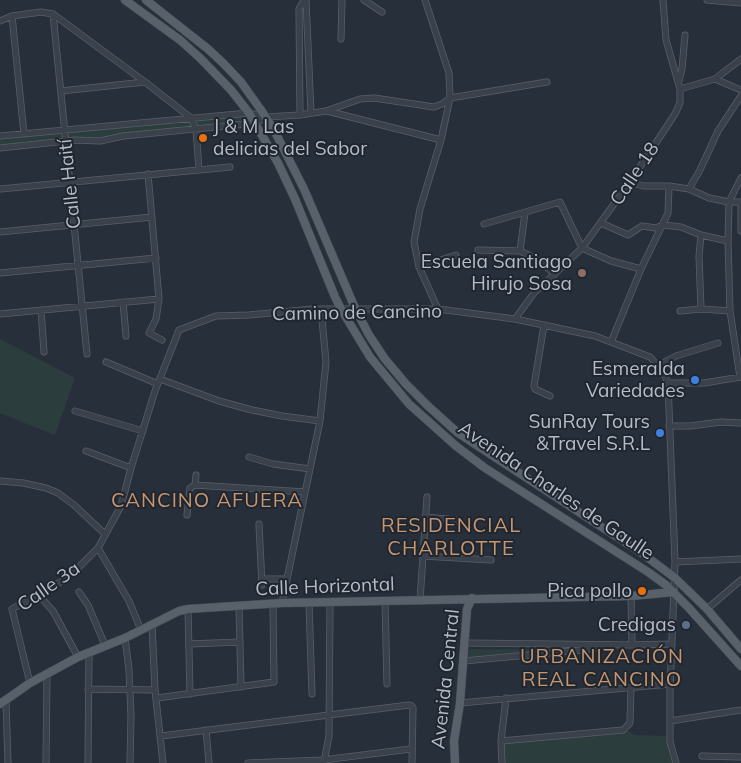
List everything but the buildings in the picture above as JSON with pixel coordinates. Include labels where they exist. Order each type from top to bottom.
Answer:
[{"type":"main road","name":"Avenida Charles de Gaulle","points":[[125,0],[200,58],[231,90],[249,113],[278,163],[295,199],[335,298],[362,345],[389,382],[432,426],[485,468],[648,572],[674,592],[741,666]]},
{"type":"main road","name":"Avenida Charles de Gaulle","points":[[146,0],[224,64],[266,117],[304,189],[355,308],[385,359],[406,384],[444,421],[481,448],[642,554],[675,578],[707,609],[741,648]]},
{"type":"main road","name":"Calle Horizontal","points":[[3,702],[30,683],[78,657],[125,638],[179,611],[188,609],[282,603],[631,596],[674,592]]},
{"type":"main road","name":"Avenida Central","points":[[454,763],[454,741],[460,703],[468,609],[472,598]]},
{"type":"street","points":[[300,115],[299,9],[305,0]]},
{"type":"street","points":[[305,0],[311,112]]},
{"type":"street","points":[[341,39],[342,0]]},
{"type":"street","points":[[364,0],[382,12]]},
{"type":"street","points":[[425,0],[448,73],[450,98],[441,140],[416,224],[414,242],[418,267],[438,309]]},
{"type":"street","name":"Calle 18","points":[[515,319],[534,293],[582,248],[630,182],[675,114],[680,103],[679,86],[666,40],[663,0]]},
{"type":"street","points":[[707,0],[741,3]]},
{"type":"street","points":[[0,21],[12,16],[41,12],[53,14],[145,82],[191,118],[196,129],[198,170]]},
{"type":"street","name":"Calle Haití","points":[[53,14],[87,354]]},
{"type":"street","points":[[12,16],[24,134]]},
{"type":"street","points":[[685,35],[679,86],[715,79],[741,59]]},
{"type":"street","points":[[715,79],[741,90]]},
{"type":"street","points":[[61,91],[145,82]]},
{"type":"street","points":[[326,111],[360,99],[374,98],[434,106],[442,104],[450,98],[547,82]]},
{"type":"street","points":[[689,189],[718,131],[741,96]]},
{"type":"street","points":[[343,104],[344,115]]},
{"type":"street","points":[[0,136],[249,113],[266,117],[326,111],[441,140]]},
{"type":"street","points":[[0,148],[65,141],[100,141],[123,136],[256,124],[266,117]]},
{"type":"street","points":[[0,189],[230,167]]},
{"type":"street","points":[[148,174],[159,299],[156,319],[149,334],[162,340]]},
{"type":"street","points":[[668,383],[704,383],[740,377],[730,311],[728,241],[729,202],[741,178]]},
{"type":"street","points":[[630,182],[643,186],[669,186],[689,189],[708,198],[741,202]]},
{"type":"street","points":[[611,342],[641,269],[668,213],[669,186]]},
{"type":"street","points":[[484,224],[560,202],[582,248],[611,261],[641,269]]},
{"type":"street","points":[[741,206],[741,231]]},
{"type":"street","points":[[520,251],[525,212]]},
{"type":"street","points":[[0,232],[152,217]]},
{"type":"street","points":[[601,223],[628,236],[642,226],[656,228],[663,225],[681,227],[701,235],[728,241]]},
{"type":"street","points":[[701,235],[699,256],[701,309]]},
{"type":"street","points":[[478,250],[520,251],[535,258],[555,274]]},
{"type":"street","points":[[418,267],[456,255]]},
{"type":"street","points":[[0,273],[156,258]]},
{"type":"street","points":[[0,314],[159,299]]},
{"type":"street","points":[[123,302],[126,336]]},
{"type":"street","points":[[282,603],[320,421],[326,362],[321,309]]},
{"type":"street","name":"Camino de Cancino","points":[[179,330],[216,316],[249,316],[321,309],[438,309],[515,319],[595,336],[650,356],[659,365]]},
{"type":"street","points":[[680,311],[701,309],[730,311]]},
{"type":"street","points":[[41,310],[44,352]]},
{"type":"street","points":[[544,325],[534,386],[535,389],[550,396]]},
{"type":"street","name":"Calle 3a","points":[[30,683],[12,609],[62,580],[98,548],[121,506],[159,381],[179,330]]},
{"type":"street","points":[[676,763],[670,742],[671,644],[675,578],[668,383],[659,365],[676,356],[718,343]]},
{"type":"street","points":[[106,362],[219,401],[282,416],[320,421]]},
{"type":"street","points":[[75,410],[143,431]]},
{"type":"street","points":[[669,426],[721,422],[741,423]]},
{"type":"street","points":[[86,451],[131,468]]},
{"type":"street","points":[[249,457],[273,464],[310,469]]},
{"type":"street","points":[[195,485],[196,475]]},
{"type":"street","points":[[0,481],[23,483],[46,488],[58,493],[105,534]]},
{"type":"street","points":[[187,515],[190,488],[195,485],[305,492]]},
{"type":"street","points":[[420,600],[427,497]]},
{"type":"street","points":[[426,517],[457,520]]},
{"type":"street","points":[[259,524],[262,582],[287,579]]},
{"type":"street","points":[[98,548],[129,601],[141,630]]},
{"type":"street","points":[[423,556],[491,560]]},
{"type":"street","points":[[674,562],[741,560]]},
{"type":"street","points":[[707,609],[741,580]]},
{"type":"street","points":[[79,592],[88,605],[106,645]]},
{"type":"street","points":[[38,594],[53,612],[78,657]]},
{"type":"street","points":[[631,596],[632,645]]},
{"type":"street","points":[[385,601],[387,684]]},
{"type":"street","points":[[308,603],[312,694]]},
{"type":"street","points":[[323,762],[329,736],[330,603]]},
{"type":"street","points":[[157,698],[274,682],[273,604]]},
{"type":"street","points":[[240,606],[241,687]]},
{"type":"street","points":[[188,609],[190,694]]},
{"type":"street","points":[[152,624],[155,690],[163,763]]},
{"type":"street","points":[[125,638],[130,690],[130,763]]},
{"type":"street","points":[[189,644],[240,642]]},
{"type":"street","points":[[466,643],[671,644]]},
{"type":"street","points":[[464,661],[632,645]]},
{"type":"street","points":[[88,652],[88,763]]},
{"type":"street","points":[[46,763],[47,674]]},
{"type":"street","points":[[460,703],[670,684]]},
{"type":"street","points":[[501,741],[623,730],[630,723],[631,687]]},
{"type":"street","points":[[88,689],[155,690]]},
{"type":"street","points":[[502,763],[501,741],[506,698]]},
{"type":"street","points":[[0,758],[8,760],[3,702]]},
{"type":"street","points":[[161,736],[412,706],[412,763]]},
{"type":"street","points":[[670,721],[741,710]]},
{"type":"street","points":[[206,730],[209,763]]},
{"type":"street","points":[[248,763],[323,762],[411,750]]},
{"type":"street","points":[[702,756],[741,757]]},
{"type":"street","points":[[716,756],[718,763]]},
{"type":"shaded area","points":[[249,114],[254,123],[0,147],[0,137]]},
{"type":"shaded area","points":[[0,339],[75,378],[55,435],[0,413]]},
{"type":"shaded area","points":[[469,649],[598,650],[467,663]]},
{"type":"shaded area","points":[[628,731],[634,735],[667,736],[674,763],[503,763],[503,741]]},
{"type":"place","name":"J & M Las delicias del Sabor","points":[[203,138]]},
{"type":"place","name":"Escuela Santiago Hirujo Sosa","points":[[582,273]]},
{"type":"place","name":"Esmeralda Variedades","points":[[695,380]]},
{"type":"place","name":"SunRay Tours &Travel S.R.L","points":[[660,433]]},
{"type":"place","name":"Pica pollo","points":[[642,591]]},
{"type":"place","name":"Credigas","points":[[686,625]]},
{"type":"district","name":"CANCINO AFUERA","points":[[207,501]]},
{"type":"district","name":"RESIDENCIAL CHARLOTTE","points":[[451,538]]},
{"type":"district","name":"URBANIZACIÓN REAL CANCINO","points":[[602,668]]}]
